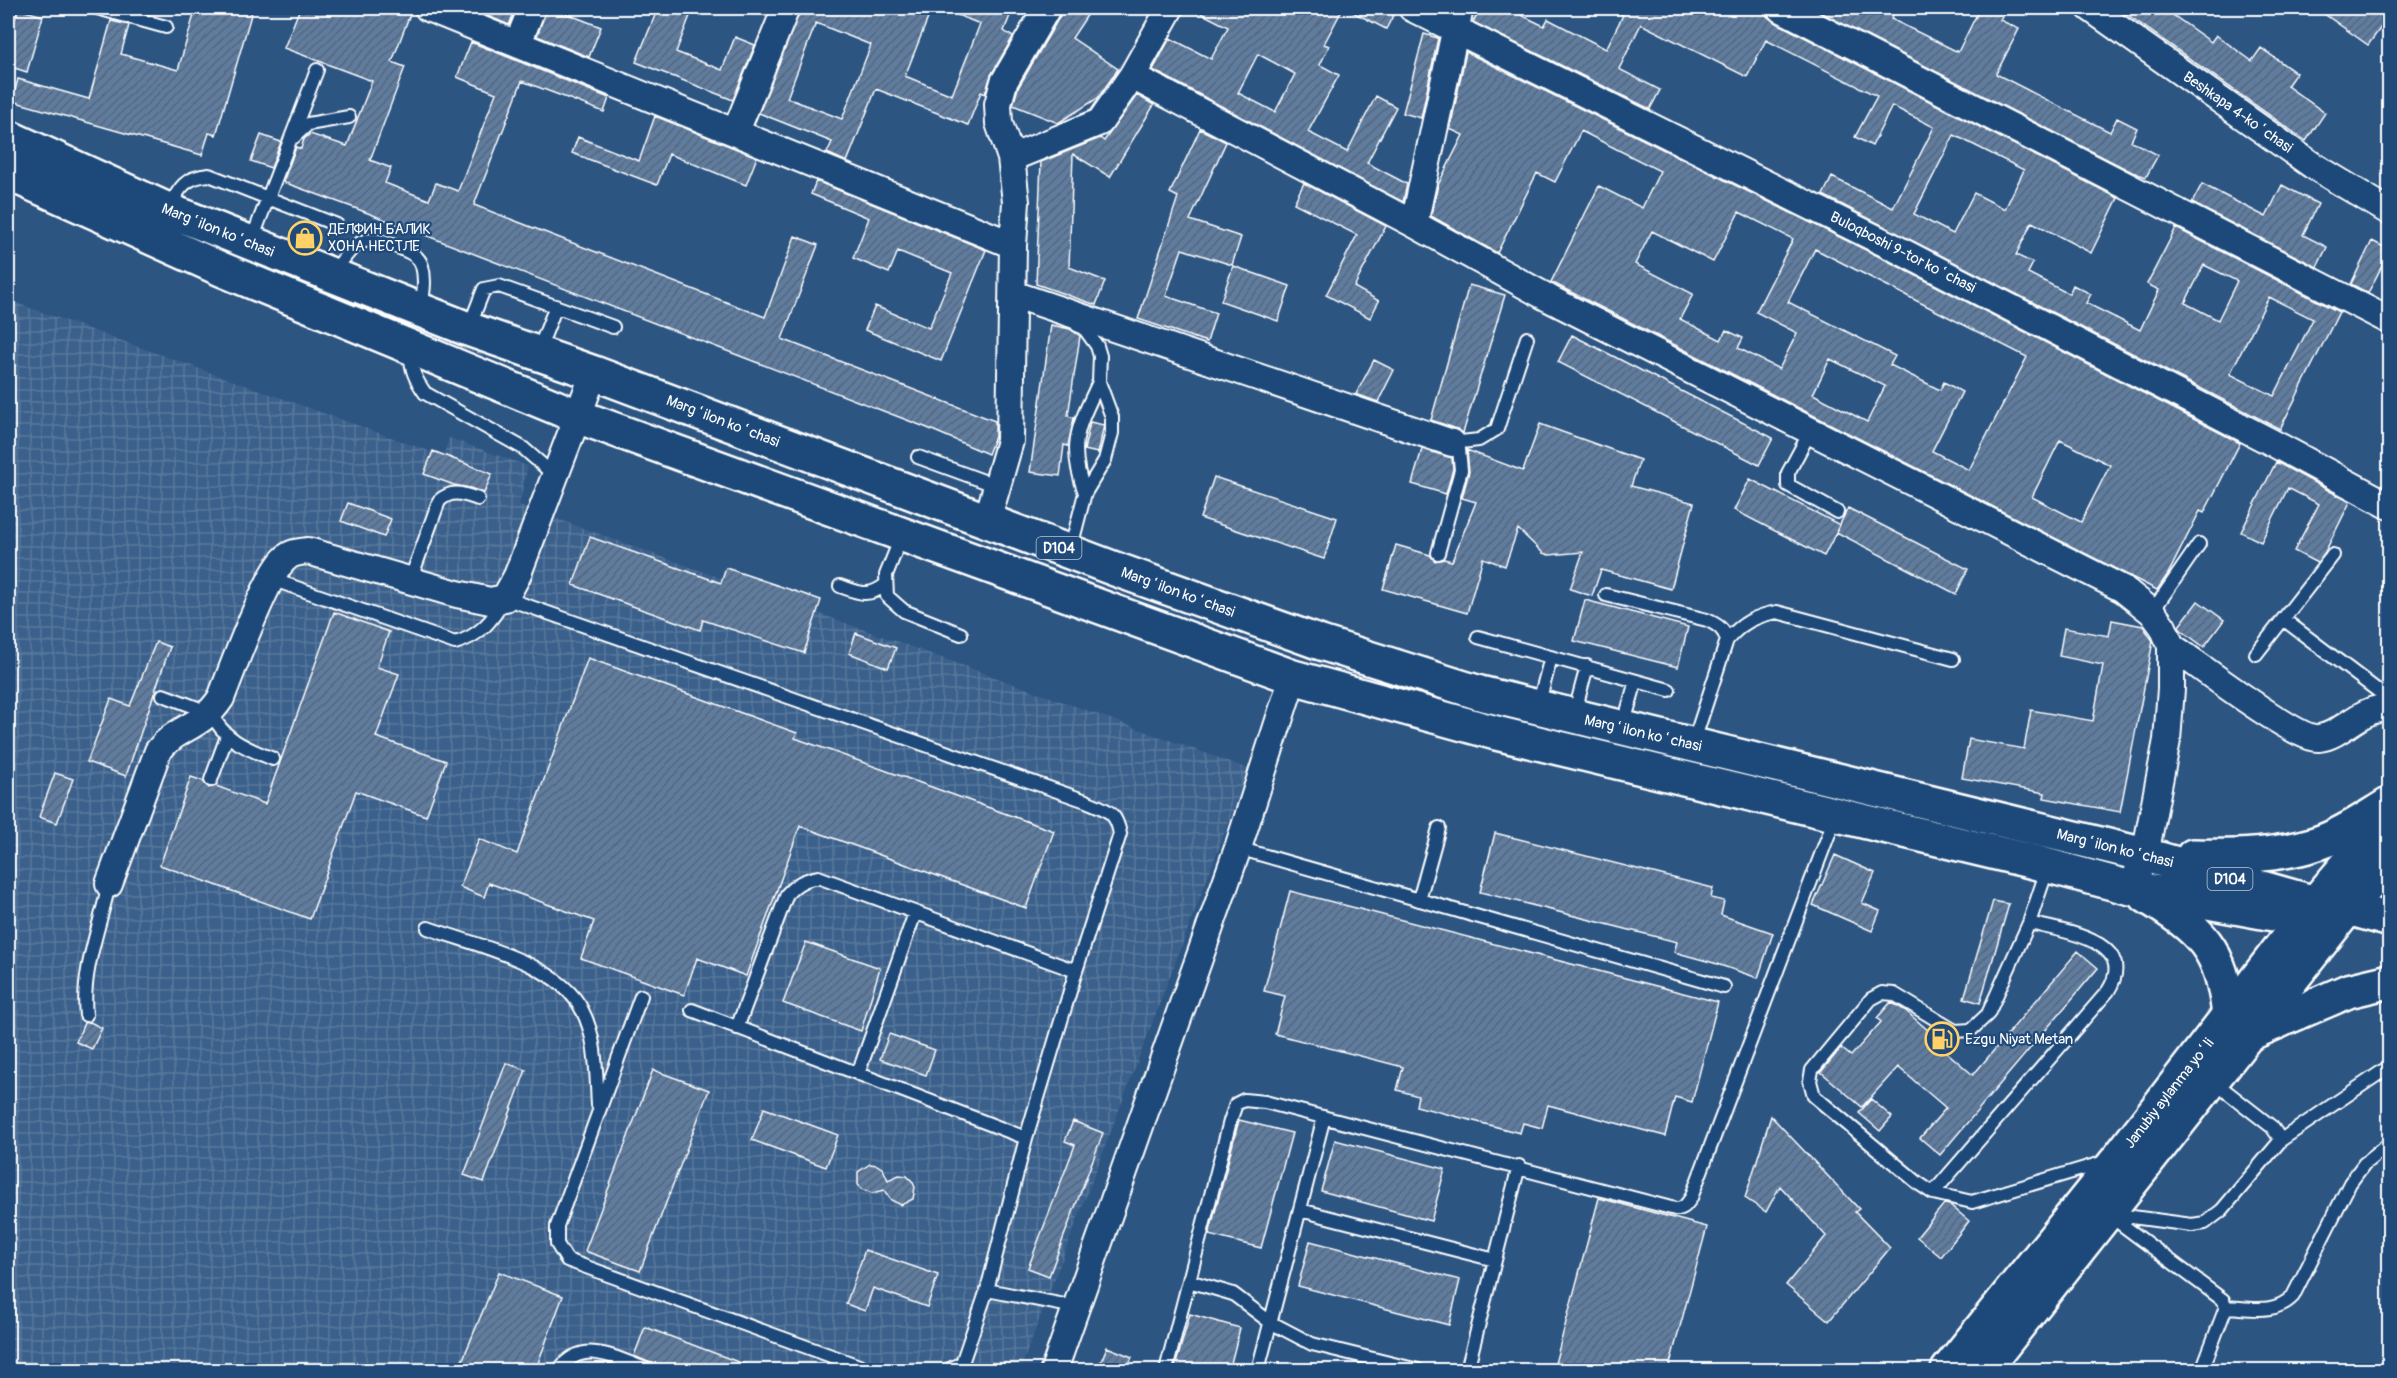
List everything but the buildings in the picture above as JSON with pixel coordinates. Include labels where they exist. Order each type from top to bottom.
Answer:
[{"type":"main road","name":"Margʻilon koʻchasi","points":[[8,137],[168,210],[421,310],[1321,643],[1480,693],[2145,855],[2325,914],[2390,940]]},
{"type":"main road","name":"Margʻilon koʻchasi","points":[[8,173],[221,269],[577,416],[1293,677],[1496,733],[2131,888],[2325,914],[2390,920]]},
{"type":"main road","points":[[2145,855],[2230,857],[2278,852],[2322,842],[2390,804]]},
{"type":"main road","name":"Janubiy aylanma yoʻli","points":[[1948,1371],[2118,1158],[2240,1024],[2325,914],[2390,815]]},
{"type":"main road","name":"Janubiy aylanma yoʻli","points":[[2325,914],[2390,860]]},
{"type":"main road","points":[[2131,888],[2196,931],[2214,955],[2240,1024],[2348,991],[2390,981]]},
{"type":"main road","name":"Janubiy aylanma yoʻli","points":[[1983,1371],[2213,1081],[2240,1024]]},
{"type":"street","points":[[428,8],[736,131],[1012,245]]},
{"type":"street","points":[[518,43],[532,8]]},
{"type":"street","points":[[736,131],[786,8]]},
{"type":"street","points":[[987,521],[1010,441],[1012,245],[1016,202],[1011,158],[999,123],[998,104],[1004,82],[1047,8]]},
{"type":"street","points":[[1011,158],[1100,122],[1131,76],[1170,8]]},
{"type":"street","name":"Buloqboshi 9-tor koʻchasi","points":[[1412,8],[1457,19],[2270,441],[2390,506]]},
{"type":"street","points":[[1780,8],[2390,321]]},
{"type":"street","name":"Beshkapa 4-koʻchasi","points":[[2090,8],[2312,165],[2390,212]]},
{"type":"street","points":[[1414,224],[1457,19]]},
{"type":"street","points":[[1131,76],[1414,224],[1550,299],[2123,589],[2152,612],[2163,627],[2171,646],[2171,689],[2167,740],[2145,855],[2131,888]]},
{"type":"street","points":[[1013,301],[1452,443]]},
{"type":"street","points":[[109,884],[158,751],[166,740],[191,728],[211,713],[221,698],[271,579],[285,558],[295,552],[308,551],[490,602],[505,597],[517,576],[594,373]]},
{"type":"street","points":[[2171,646],[2283,723],[2309,738],[2320,738],[2334,732],[2360,715],[2381,708],[2390,708]]},
{"type":"street","points":[[1054,1371],[1238,848],[1293,677]]},
{"type":"lane","points":[[97,8],[166,27]]},
{"type":"lane","points":[[251,243],[317,70]]},
{"type":"lane","points":[[291,140],[308,124],[349,117]]},
{"type":"lane","points":[[168,210],[185,182],[198,176],[209,175],[338,225]]},
{"type":"lane","points":[[332,275],[347,254],[358,244],[369,240],[380,240],[414,254],[422,264],[424,282],[421,310]]},
{"type":"lane","points":[[468,328],[484,289],[490,286],[499,286],[613,327]]},
{"type":"lane","points":[[1013,301],[1084,328],[1097,346],[1100,356],[1099,382],[1112,417],[1112,433],[1105,460],[1085,493],[1070,552]]},
{"type":"lane","points":[[538,353],[555,306]]},
{"type":"lane","points":[[1452,443],[1479,440],[1497,429],[1527,338]]},
{"type":"lane","points":[[411,346],[410,363],[416,381],[425,393],[523,448],[554,475]]},
{"type":"lane","points":[[1085,493],[1076,465],[1075,444],[1081,419],[1099,382]]},
{"type":"lane","points":[[1810,432],[1788,473],[1788,485],[1837,512]]},
{"type":"lane","points":[[1438,553],[1461,470],[1459,449],[1452,443]]},
{"type":"lane","points":[[918,457],[997,486]]},
{"type":"lane","points":[[410,580],[439,501],[446,494],[456,492],[478,499]]},
{"type":"lane","points":[[902,534],[886,575],[887,596],[904,611],[961,634]]},
{"type":"lane","points":[[2152,612],[2199,544]]},
{"type":"lane","points":[[2256,654],[2333,555]]},
{"type":"lane","points":[[271,579],[455,643],[470,639],[485,627],[497,613],[505,597],[1106,810],[1117,820],[1120,834],[1026,1138],[987,1290],[962,1363],[948,1371]]},
{"type":"lane","points":[[840,586],[867,593],[875,592],[885,585]]},
{"type":"lane","points":[[1606,595],[1707,620],[1718,625],[1725,632],[1727,640]]},
{"type":"lane","points":[[1693,745],[1727,640],[1739,626],[1755,616],[1777,612],[1953,659]]},
{"type":"lane","points":[[2283,619],[2390,700]]},
{"type":"lane","points":[[1478,637],[1670,690]]},
{"type":"lane","points":[[1537,707],[1551,657]]},
{"type":"lane","points":[[1574,716],[1587,666]]},
{"type":"lane","points":[[1622,728],[1636,681]]},
{"type":"lane","points":[[162,695],[211,713],[217,725],[241,747],[273,759]]},
{"type":"lane","points":[[212,780],[227,736]]},
{"type":"lane","points":[[1166,1371],[1236,1104],[1244,1100],[1264,1102],[1519,1166],[1675,1209],[1685,1206],[1695,1187],[1836,815]]},
{"type":"lane","points":[[1419,900],[1439,828]]},
{"type":"lane","points":[[1238,848],[1724,987]]},
{"type":"lane","points":[[2048,867],[2029,923],[1988,1014],[1971,1030],[1955,1031],[1894,994],[1882,993],[1871,999],[1812,1070],[1810,1081],[1814,1096],[1918,1184],[1933,1193],[1972,1202],[2118,1158]]},
{"type":"lane","points":[[737,1028],[787,894],[795,884],[818,877],[1076,971]]},
{"type":"lane","points":[[86,1015],[84,998],[87,975],[109,884]]},
{"type":"lane","points":[[858,1074],[915,913]]},
{"type":"lane","points":[[1933,1193],[2108,991],[2115,980],[2115,963],[2095,940],[2029,923]]},
{"type":"lane","points":[[428,928],[540,968],[557,979],[570,992],[583,1010],[590,1034],[596,1061],[599,1112]]},
{"type":"lane","points":[[641,996],[557,1226],[557,1244],[567,1260],[870,1371]]},
{"type":"lane","points":[[692,1010],[1026,1138]]},
{"type":"lane","points":[[2109,1214],[2193,1225],[2205,1223],[2222,1210],[2281,1140],[2390,1066]]},
{"type":"lane","points":[[2213,1081],[2272,1127],[2281,1140]]},
{"type":"lane","points":[[1258,1371],[1324,1117]]},
{"type":"lane","points":[[2226,1307],[2273,1309],[2286,1304],[2293,1296],[2350,1183],[2364,1164],[2390,1143]]},
{"type":"lane","points":[[1467,1371],[1519,1166]]},
{"type":"lane","points":[[1300,1210],[1495,1260]]},
{"type":"lane","points":[[2109,1214],[2217,1294],[2226,1307]]},
{"type":"lane","points":[[1189,1281],[1233,1294],[1270,1322],[1312,1344],[1418,1371]]},
{"type":"lane","points":[[987,1290],[1075,1307]]},
{"type":"lane","points":[[2202,1371],[2226,1307]]},
{"type":"lane","points":[[559,1371],[565,1362],[579,1353],[588,1352],[602,1354],[648,1371]]},
{"type":"shaded area","points":[[8,300],[443,456],[449,438],[528,466],[519,505],[1249,769],[1020,1370],[8,1370]]},
{"type":"place","name":"ДЕЛФИН БАЛИК ХОНА НЕСТЛЕ","points":[[305,238]]},
{"type":"place","name":"Ezgu Niyat Metan","points":[[1942,1039]]}]
